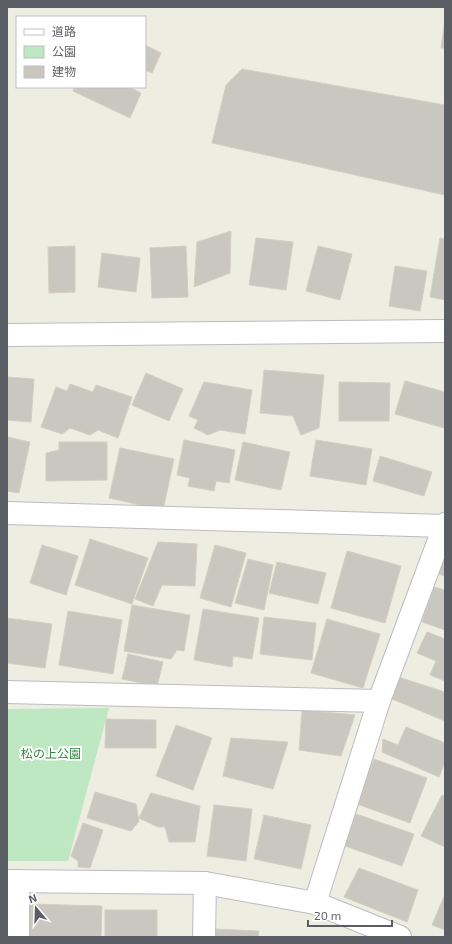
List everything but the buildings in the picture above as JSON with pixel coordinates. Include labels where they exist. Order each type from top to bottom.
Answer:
[{"type":"street","points":[[7,335],[445,331]]},
{"type":"street","points":[[7,514],[445,525],[379,701],[315,903]]},
{"type":"street","points":[[7,692],[379,701]]},
{"type":"street","points":[[18,937],[13,881],[205,883],[315,903],[400,937]]},
{"type":"street","points":[[204,937],[205,883]]},
{"type":"green space","name":"松の上公園","points":[[109,708],[68,861],[7,861],[7,709]]}]
